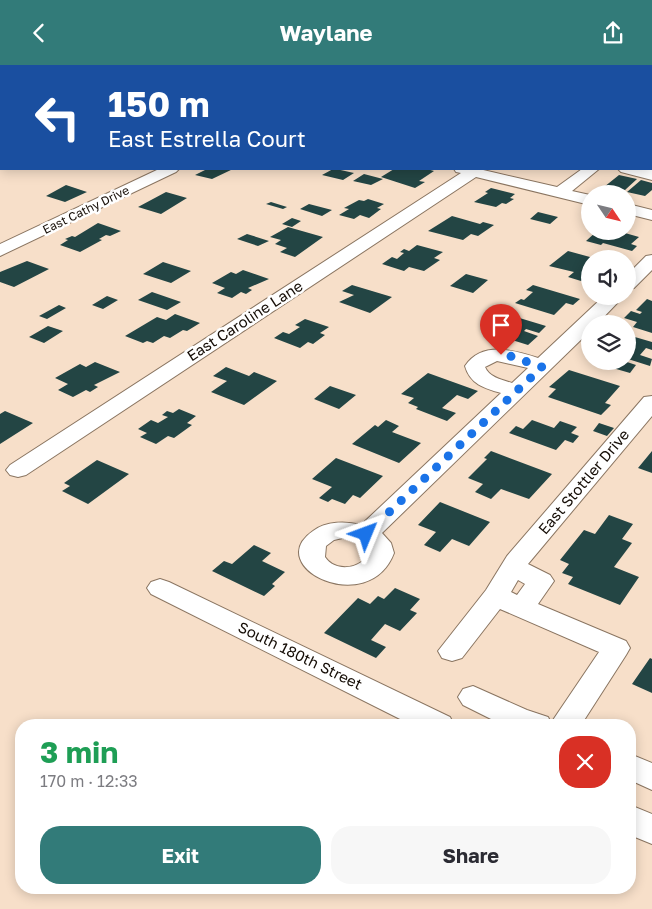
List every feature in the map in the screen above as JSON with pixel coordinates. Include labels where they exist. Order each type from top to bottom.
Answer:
[{"type":"street","name":"East Cathy Drive","points":[[0,251],[170,170]]},
{"type":"street","points":[[467,170],[581,198]]},
{"type":"street","name":"East Caroline Lane","points":[[18,470],[467,170]]},
{"type":"street","points":[[559,193],[590,170]]},
{"type":"street","points":[[630,170],[652,175]]},
{"type":"street","points":[[636,211],[652,215]]},
{"type":"street","points":[[636,276],[652,260]]},
{"type":"street","points":[[366,534],[605,305]]},
{"type":"street","points":[[516,391],[491,383],[478,375],[474,366],[483,358],[501,355],[510,356],[542,367]]},
{"type":"street","name":"East Stottler Drive","points":[[452,651],[495,596],[514,564],[652,402]]},
{"type":"street","points":[[514,564],[540,581],[522,607]]},
{"type":"street","name":"South 180th Street","points":[[160,588],[427,719]]},
{"type":"street","points":[[495,596],[616,648],[569,719]]},
{"type":"street","points":[[473,697],[519,719]]},
{"type":"street","points":[[636,769],[652,777]]},
{"type":"building","points":[[205,170],[231,170],[212,179],[195,175]]},
{"type":"building","points":[[331,170],[354,173],[343,180],[322,175]]},
{"type":"building","points":[[392,170],[434,171],[419,181],[425,182],[415,188],[381,177]]},
{"type":"building","points":[[364,174],[383,179],[371,185],[353,181]]},
{"type":"building","points":[[619,175],[637,179],[630,185],[606,185]]},
{"type":"building","points":[[641,180],[652,183],[652,190],[645,196],[636,194],[635,185]]},
{"type":"building","points":[[66,185],[87,192],[65,202],[46,196]]},
{"type":"building","points":[[491,188],[515,194],[510,198],[514,199],[496,207],[474,202],[488,193],[485,192]]},
{"type":"building","points":[[166,192],[187,198],[161,214],[138,207]]},
{"type":"building","points":[[368,199],[384,204],[377,208],[381,209],[369,218],[360,215],[354,219],[339,215],[349,209],[344,208],[359,200],[364,201]]},
{"type":"building","points":[[271,202],[287,207],[283,209],[266,204]]},
{"type":"building","points":[[309,204],[332,210],[322,216],[300,209]]},
{"type":"building","points":[[538,212],[558,217],[550,224],[530,219]]},
{"type":"building","points":[[452,216],[480,224],[483,222],[494,225],[478,236],[471,234],[463,240],[428,231]]},
{"type":"building","points":[[292,218],[301,221],[292,227],[282,224]]},
{"type":"building","points":[[98,223],[121,231],[110,236],[106,235],[99,239],[102,240],[80,252],[60,245],[68,240],[65,239],[72,236],[75,237]]},
{"type":"building","points":[[288,227],[323,237],[295,257],[280,252],[287,248],[275,244],[281,240],[270,237]]},
{"type":"building","points":[[247,234],[269,241],[258,246],[237,239]]},
{"type":"building","points":[[636,240],[631,244],[637,246],[633,250],[628,250],[603,243],[601,245],[586,241]]},
{"type":"building","points":[[417,245],[443,252],[434,258],[440,260],[424,271],[409,267],[404,271],[382,264],[392,257],[397,259],[404,253],[400,252],[404,249],[409,251]]},
{"type":"building","points":[[568,251],[581,255],[581,281],[568,277],[574,272],[549,266]]},
{"type":"building","points":[[27,261],[49,269],[14,287],[0,282],[0,272]]},
{"type":"building","points":[[163,262],[191,271],[171,283],[143,274]]},
{"type":"building","points":[[243,270],[269,279],[248,288],[252,290],[246,294],[241,292],[232,298],[217,293],[225,288],[212,283],[231,272],[236,274]]},
{"type":"building","points":[[466,274],[488,280],[473,293],[450,286]]},
{"type":"building","points":[[352,285],[392,297],[370,313],[339,302],[354,295],[342,291]]},
{"type":"building","points":[[533,285],[580,299],[573,305],[566,303],[554,315],[515,303],[521,299],[524,300],[533,292],[526,290]]},
{"type":"building","points":[[152,292],[181,302],[167,310],[138,300]]},
{"type":"building","points":[[107,296],[118,300],[103,309],[92,305]]},
{"type":"building","points":[[647,299],[652,301],[652,333],[636,328],[636,315],[627,315],[631,311],[640,314],[642,312],[636,310]]},
{"type":"building","points":[[59,305],[66,308],[47,319],[39,316]]},
{"type":"building","points":[[175,314],[200,323],[187,331],[183,330],[170,338],[164,336],[153,343],[147,341],[143,343],[125,336],[157,317],[166,320]]},
{"type":"building","points":[[506,314],[546,326],[539,333],[526,329],[524,331],[538,336],[528,345],[486,332]]},
{"type":"building","points":[[305,319],[329,327],[320,333],[325,335],[313,344],[308,342],[300,348],[274,338],[283,332],[289,334],[300,327],[295,325]]},
{"type":"building","points":[[48,326],[63,331],[44,343],[29,337]]},
{"type":"building","points":[[636,337],[652,342],[652,350],[646,348],[640,355],[652,359],[650,366],[636,362]]},
{"type":"building","points":[[95,362],[120,372],[94,385],[98,387],[90,392],[86,390],[73,397],[58,390],[68,384],[55,378],[80,364],[86,367]]},
{"type":"building","points":[[226,367],[249,376],[254,372],[277,381],[244,405],[211,392],[227,381],[213,376]]},
{"type":"building","points":[[569,370],[620,386],[605,403],[611,405],[601,415],[548,397],[556,389],[549,387]]},
{"type":"building","points":[[620,370],[632,370],[630,373]]},
{"type":"building","points":[[428,373],[478,391],[468,399],[457,395],[442,408],[456,413],[447,421],[416,409],[418,407],[408,403],[414,398],[401,394]]},
{"type":"building","points":[[330,386],[356,395],[339,409],[314,399]]},
{"type":"building","points":[[179,409],[196,416],[187,423],[192,425],[174,438],[168,436],[156,444],[140,437],[147,433],[138,429],[151,420],[158,423],[168,417],[162,415],[167,411],[173,413]]},
{"type":"building","points":[[5,411],[33,423],[0,444],[0,414]]},
{"type":"building","points":[[386,420],[399,426],[392,432],[421,443],[399,463],[352,444],[375,425],[378,427]]},
{"type":"building","points":[[532,420],[554,428],[560,421],[577,427],[571,433],[579,436],[573,443],[565,440],[556,450],[509,433],[516,426],[523,429]]},
{"type":"building","points":[[599,423],[614,428],[607,436],[593,431]]},
{"type":"building","points":[[491,451],[552,474],[529,499],[501,489],[491,499],[475,492],[483,484],[468,478],[487,459],[484,458]]},
{"type":"building","points":[[652,451],[652,473],[638,468]]},
{"type":"building","points":[[336,458],[383,476],[360,498],[353,495],[345,504],[332,499],[328,502],[319,498],[332,487],[312,479]]},
{"type":"building","points":[[97,460],[129,474],[88,504],[62,491],[70,486],[64,483]]},
{"type":"building","points":[[440,502],[490,522],[469,546],[452,539],[440,552],[424,545],[436,532],[418,525]]},
{"type":"building","points":[[609,515],[633,524],[622,539],[632,543],[614,567],[639,577],[620,605],[568,584],[573,577],[562,573],[569,564],[560,560],[584,530],[595,534]]},
{"type":"building","points":[[254,545],[271,553],[262,561],[285,572],[272,584],[275,586],[264,596],[212,571],[224,561],[232,564]]},
{"type":"building","points":[[395,588],[420,599],[410,610],[417,613],[400,631],[385,624],[371,640],[386,647],[376,658],[324,633],[358,598],[370,604],[378,596],[384,599]]},
{"type":"building","points":[[650,658],[652,659],[652,693],[632,684]]},
{"type":"route","points":[[366,534],[542,367],[510,356],[501,355]]}]
